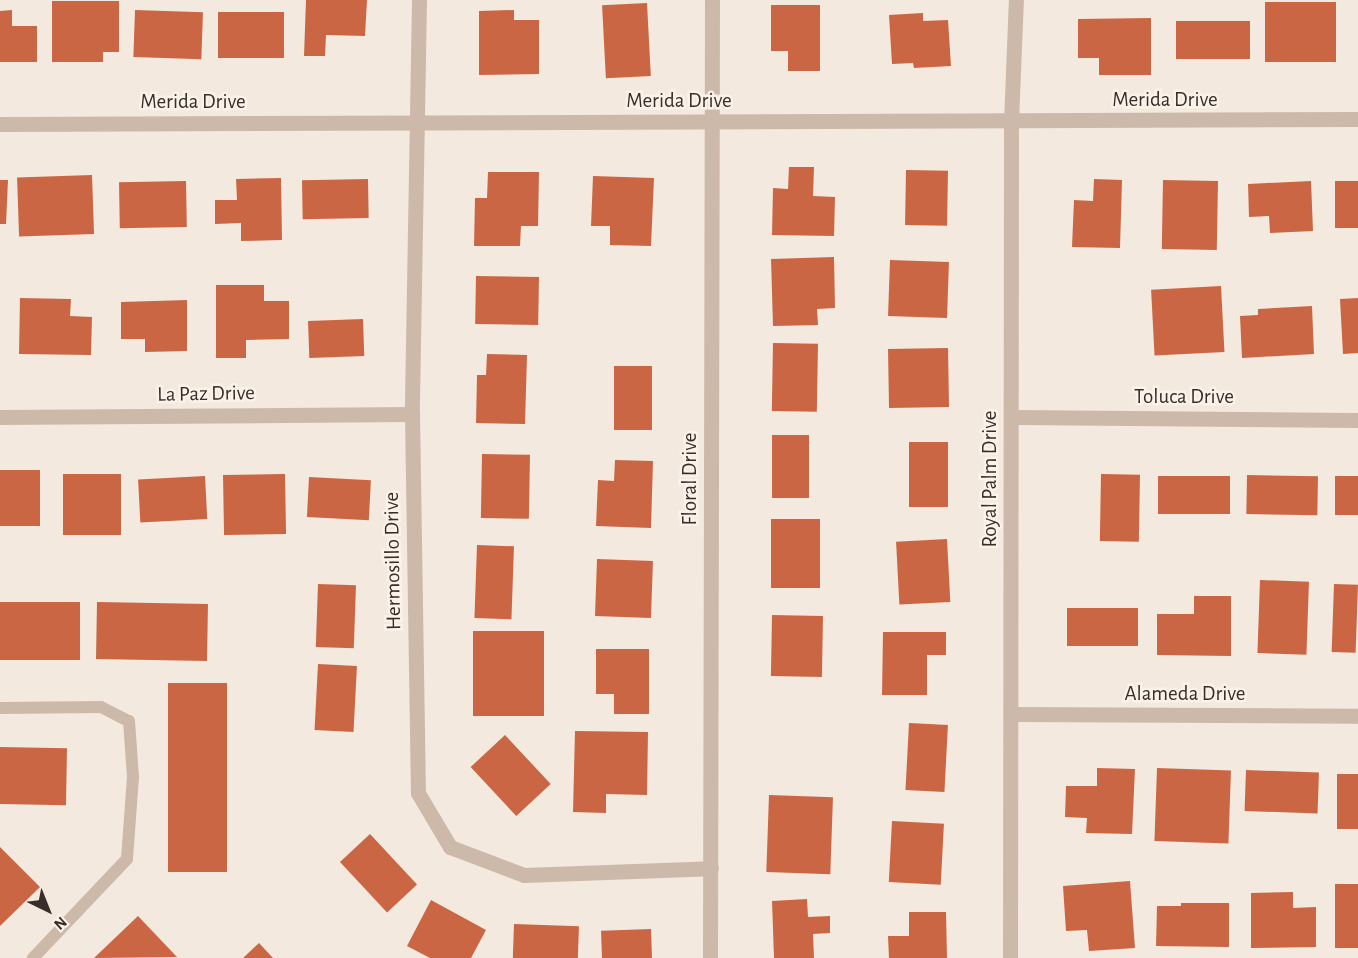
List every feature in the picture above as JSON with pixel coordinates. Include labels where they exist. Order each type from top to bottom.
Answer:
[{"type":"street","name":"Hermosillo Drive","points":[[419,0],[412,414],[418,793],[450,847],[488,864],[525,874],[711,868]]},
{"type":"street","name":"Floral Drive","points":[[710,958],[712,0]]},
{"type":"street","name":"Royal Palm Drive","points":[[1010,958],[1011,122],[1016,0]]},
{"type":"street","name":"Merida Drive","points":[[0,124],[1358,119]]},
{"type":"street","name":"La Paz Drive","points":[[0,417],[412,414]]},
{"type":"street","name":"Toluca Drive","points":[[1011,417],[1358,420]]},
{"type":"street","name":"Alameda Drive","points":[[1012,714],[1358,716]]},
{"type":"lane","points":[[0,708],[100,707],[129,721],[133,777],[127,860],[33,958]]},
{"type":"building","points":[[306,0],[367,0],[365,36],[326,35],[325,56],[304,56]]},
{"type":"building","points":[[52,1],[119,1],[119,52],[103,52],[103,62],[52,62]]},
{"type":"building","points":[[1265,2],[1336,2],[1336,62],[1265,62]]},
{"type":"building","points":[[647,3],[651,76],[606,78],[602,5]]},
{"type":"building","points":[[771,5],[820,5],[820,71],[788,71],[788,51],[771,51]]},
{"type":"building","points":[[12,10],[12,26],[37,26],[37,62],[0,62],[0,11]]},
{"type":"building","points":[[135,10],[203,12],[201,59],[133,57]]},
{"type":"building","points":[[514,10],[514,20],[539,20],[539,74],[479,75],[479,11]]},
{"type":"building","points":[[218,12],[284,12],[284,58],[218,58]]},
{"type":"building","points":[[923,13],[923,21],[948,20],[951,66],[914,68],[913,63],[892,64],[889,15]]},
{"type":"building","points":[[1151,18],[1151,75],[1099,75],[1099,58],[1078,58],[1078,19]]},
{"type":"building","points":[[1176,21],[1250,21],[1250,59],[1176,59]]},
{"type":"building","points":[[789,167],[814,167],[813,196],[835,197],[834,236],[772,235],[773,188],[788,189]]},
{"type":"building","points":[[906,170],[948,171],[947,226],[905,225]]},
{"type":"building","points":[[488,172],[539,172],[538,226],[521,226],[520,246],[474,246],[475,198],[487,198]]},
{"type":"building","points":[[92,175],[94,234],[19,237],[17,178]]},
{"type":"building","points":[[593,176],[654,178],[651,246],[610,245],[610,226],[591,226]]},
{"type":"building","points":[[281,178],[282,240],[241,241],[241,223],[215,224],[215,200],[237,200],[236,179]]},
{"type":"building","points":[[368,179],[369,218],[303,219],[302,180]]},
{"type":"building","points":[[1094,179],[1122,180],[1120,248],[1072,247],[1074,200],[1093,201]]},
{"type":"building","points":[[0,180],[8,180],[6,224],[0,224]]},
{"type":"building","points":[[1163,180],[1218,181],[1217,250],[1162,249]]},
{"type":"building","points":[[186,181],[187,227],[120,228],[119,182]]},
{"type":"building","points":[[1311,181],[1313,231],[1270,233],[1269,216],[1249,217],[1248,184]]},
{"type":"building","points":[[1335,181],[1358,181],[1358,228],[1335,228]]},
{"type":"building","points":[[834,257],[835,308],[817,309],[818,325],[773,326],[771,259]]},
{"type":"building","points":[[890,260],[949,262],[947,318],[888,316]]},
{"type":"building","points":[[476,276],[539,277],[538,325],[475,324]]},
{"type":"building","points":[[216,285],[264,285],[264,301],[289,301],[289,339],[246,340],[246,358],[216,358]]},
{"type":"building","points":[[1221,286],[1224,352],[1155,356],[1151,290]]},
{"type":"building","points":[[20,298],[71,299],[70,316],[92,317],[91,355],[19,354]]},
{"type":"building","points":[[1358,298],[1358,353],[1343,354],[1340,299]]},
{"type":"building","points":[[187,300],[187,351],[145,352],[145,339],[121,339],[121,302]]},
{"type":"building","points":[[1312,306],[1314,354],[1242,358],[1240,316],[1258,315],[1258,309]]},
{"type":"building","points":[[363,319],[364,356],[309,358],[308,321]]},
{"type":"building","points":[[773,343],[818,344],[817,412],[772,411]]},
{"type":"building","points":[[948,348],[949,407],[889,408],[888,349]]},
{"type":"building","points":[[487,354],[527,355],[525,424],[476,423],[477,375],[486,375]]},
{"type":"building","points":[[614,366],[652,366],[652,430],[614,430]]},
{"type":"building","points":[[772,435],[809,435],[809,498],[772,498]]},
{"type":"building","points":[[909,442],[948,442],[948,507],[909,507]]},
{"type":"building","points":[[482,454],[530,455],[529,519],[481,518]]},
{"type":"building","points":[[615,460],[653,461],[651,528],[596,526],[598,480],[614,481]]},
{"type":"building","points":[[0,470],[40,470],[40,526],[0,526]]},
{"type":"building","points":[[63,474],[121,474],[121,535],[63,535]]},
{"type":"building","points":[[285,474],[286,534],[224,535],[223,475]]},
{"type":"building","points":[[1101,474],[1140,475],[1139,542],[1100,541]]},
{"type":"building","points":[[1247,475],[1318,476],[1317,515],[1246,514]]},
{"type":"building","points":[[205,476],[207,519],[140,522],[138,480]]},
{"type":"building","points":[[1158,476],[1230,476],[1230,514],[1158,514]]},
{"type":"building","points":[[1335,476],[1358,476],[1358,515],[1335,515]]},
{"type":"building","points":[[309,477],[371,480],[369,520],[307,517]]},
{"type":"building","points":[[771,519],[820,519],[820,588],[771,588]]},
{"type":"building","points":[[947,539],[950,602],[899,605],[896,542]]},
{"type":"building","points":[[477,545],[514,546],[511,619],[474,618]]},
{"type":"building","points":[[597,559],[653,561],[651,618],[595,616]]},
{"type":"building","points":[[1260,580],[1309,582],[1306,655],[1257,653]]},
{"type":"building","points":[[318,584],[356,585],[354,648],[316,647]]},
{"type":"building","points":[[1334,584],[1358,585],[1356,653],[1332,652]]},
{"type":"building","points":[[1194,596],[1231,596],[1231,656],[1157,655],[1157,614],[1194,614]]},
{"type":"building","points":[[0,602],[80,602],[80,660],[0,660]]},
{"type":"building","points":[[97,602],[208,604],[207,661],[96,659]]},
{"type":"building","points":[[1067,608],[1138,608],[1138,646],[1067,646]]},
{"type":"building","points":[[772,615],[823,616],[822,677],[771,676]]},
{"type":"building","points":[[473,631],[544,631],[544,716],[473,716]]},
{"type":"building","points":[[883,632],[946,632],[946,655],[927,655],[927,695],[882,695]]},
{"type":"building","points":[[596,649],[649,649],[649,714],[614,714],[614,694],[596,694]]},
{"type":"building","points":[[318,664],[357,666],[353,732],[315,730]]},
{"type":"building","points":[[168,683],[227,683],[227,872],[168,872]]},
{"type":"building","points":[[909,723],[948,725],[944,792],[905,790]]},
{"type":"building","points":[[575,731],[648,732],[647,795],[606,794],[606,813],[573,812]]},
{"type":"building","points":[[505,735],[551,784],[516,816],[471,767]]},
{"type":"building","points":[[0,747],[67,748],[66,805],[0,804]]},
{"type":"building","points":[[1097,768],[1135,769],[1132,834],[1086,833],[1087,818],[1065,817],[1066,786],[1097,786]]},
{"type":"building","points":[[1157,768],[1231,771],[1228,844],[1154,841]]},
{"type":"building","points":[[1246,770],[1319,773],[1318,814],[1245,811]]},
{"type":"building","points":[[1337,774],[1358,774],[1358,829],[1337,829]]},
{"type":"building","points":[[769,795],[833,797],[830,874],[766,872]]},
{"type":"building","points":[[892,821],[944,824],[941,885],[889,882]]},
{"type":"building","points":[[370,834],[417,884],[387,912],[340,862]]},
{"type":"building","points":[[0,847],[40,887],[0,926]]},
{"type":"building","points":[[1130,881],[1135,948],[1089,951],[1087,930],[1066,931],[1063,886]]},
{"type":"building","points":[[1335,884],[1358,884],[1358,948],[1335,948]]},
{"type":"building","points":[[1293,892],[1293,908],[1316,907],[1316,947],[1251,948],[1251,893]]},
{"type":"building","points":[[807,899],[808,917],[830,916],[830,933],[813,934],[814,958],[774,958],[772,901]]},
{"type":"building","points":[[431,900],[486,930],[471,958],[430,958],[407,946]]},
{"type":"building","points":[[1181,903],[1229,903],[1229,947],[1156,946],[1157,906],[1181,906]]},
{"type":"building","points":[[909,912],[946,912],[947,958],[889,958],[888,936],[909,936]]},
{"type":"building","points":[[138,916],[177,957],[94,958]]},
{"type":"building","points":[[514,924],[579,926],[578,958],[513,958]]},
{"type":"building","points":[[651,929],[652,958],[602,958],[601,931]]},
{"type":"building","points":[[259,943],[273,958],[243,958]]}]
